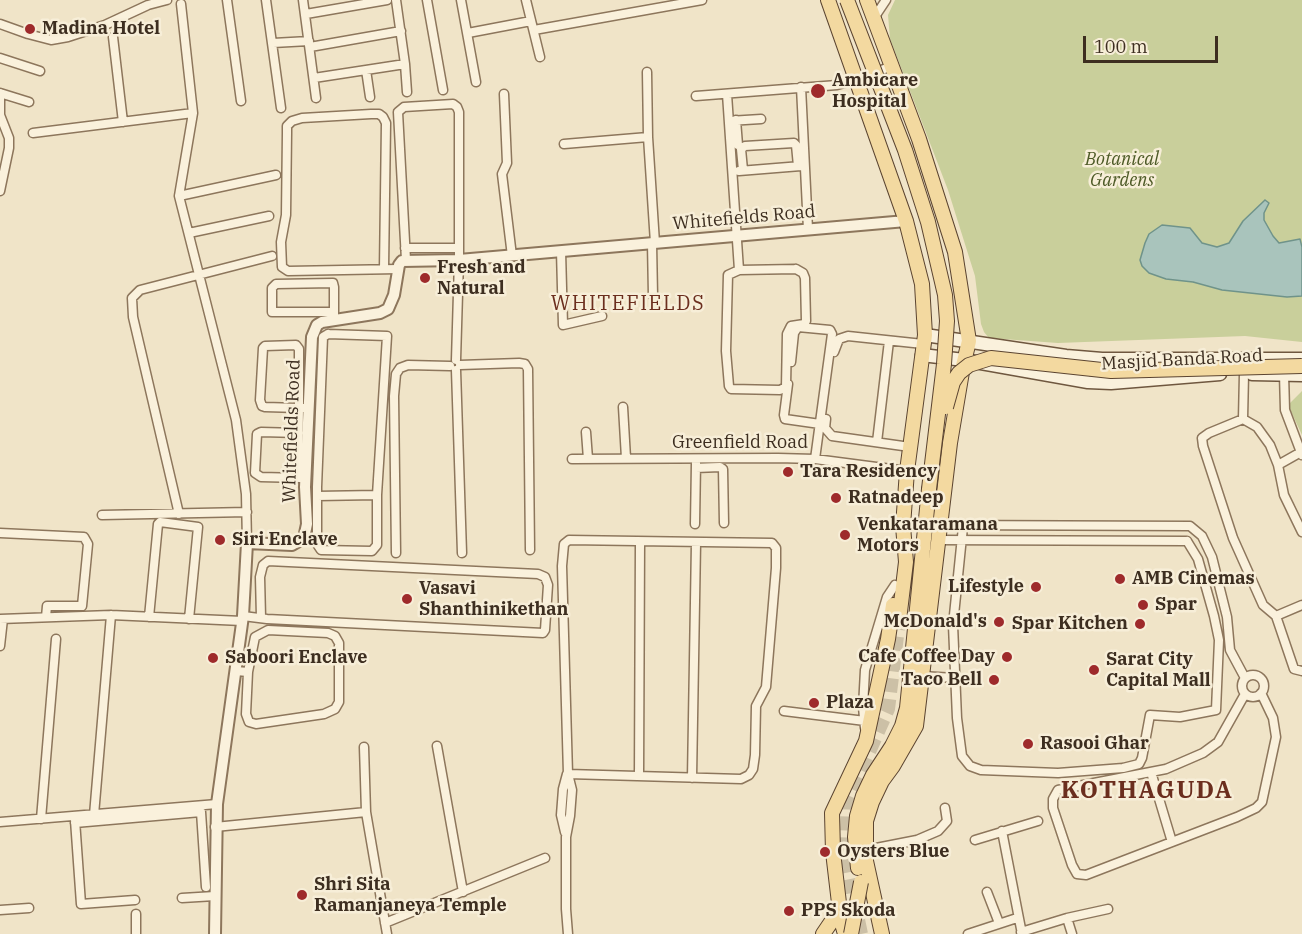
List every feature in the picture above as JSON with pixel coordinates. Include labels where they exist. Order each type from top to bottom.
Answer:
[{"type":"main road","points":[[828,0],[906,221],[922,284],[924,345],[907,471],[903,526],[906,562],[899,620]]},
{"type":"main road","points":[[847,0],[904,150],[928,222],[945,295],[947,321],[907,708],[902,726],[873,775],[857,816],[855,837],[861,882],[875,934]]},
{"type":"main road","points":[[870,6],[919,140],[955,252],[969,341],[950,443],[916,726],[882,782],[866,821],[867,872],[882,934]]},
{"type":"main road","name":"Masjid Banda Road","points":[[924,345],[969,341],[1066,356],[1102,359],[1302,359]]},
{"type":"main road","name":"Masjid Banda Road","points":[[924,345],[964,360],[1088,382],[1111,383],[1217,374],[1302,375]]},
{"type":"main road","points":[[929,489],[953,382],[959,373],[980,360],[1009,358],[1111,371],[1302,366]]},
{"type":"main road","points":[[845,934],[833,852],[832,813],[866,741],[888,639],[898,568],[906,562]]},
{"type":"main road","points":[[851,934],[861,882]]},
{"type":"main road","points":[[823,934],[840,909]]},
{"type":"street","points":[[0,24],[51,40],[105,26],[147,2],[166,0]]},
{"type":"street","points":[[227,0],[241,101]]},
{"type":"street","points":[[266,0],[282,108]]},
{"type":"street","points":[[303,0],[316,98]]},
{"type":"street","points":[[306,14],[387,0]]},
{"type":"street","points":[[396,0],[407,92]]},
{"type":"street","points":[[427,0],[443,90]]},
{"type":"street","points":[[460,0],[476,82]]},
{"type":"street","points":[[526,0],[540,57]]},
{"type":"street","points":[[468,33],[702,0]]},
{"type":"street","points":[[870,6],[886,0]]},
{"type":"street","points":[[181,4],[193,113],[179,196],[236,420],[247,512],[247,543],[237,671],[215,827],[215,934]]},
{"type":"street","points":[[273,43],[310,44],[401,31]]},
{"type":"street","points":[[113,37],[123,122]]},
{"type":"street","points":[[0,58],[40,71]]},
{"type":"street","points":[[314,78],[405,64]]},
{"type":"street","points":[[696,96],[837,84],[856,80],[892,66]]},
{"type":"street","points":[[366,70],[370,97]]},
{"type":"street","points":[[646,72],[654,243],[654,296]]},
{"type":"street","points":[[801,87],[803,140],[801,166],[808,230]]},
{"type":"street","points":[[0,191],[9,138],[0,115],[0,93],[29,102]]},
{"type":"street","points":[[504,94],[507,163],[502,174],[512,256]]},
{"type":"street","points":[[727,94],[733,122],[733,171],[739,270]]},
{"type":"street","points":[[334,316],[334,287],[331,282],[276,284],[272,288],[273,312],[334,316],[380,313],[388,309],[394,295],[405,248],[398,112],[404,107],[453,104],[457,106],[459,112],[459,260],[456,365],[462,553]]},
{"type":"street","points":[[33,133],[193,113]]},
{"type":"street","points":[[385,266],[386,123],[383,117],[380,114],[371,114],[302,118],[292,121],[287,126],[286,215],[281,242],[282,267],[288,271],[385,266],[401,264]]},
{"type":"street","points":[[733,122],[761,118]]},
{"type":"street","points":[[564,144],[648,137]]},
{"type":"street","points":[[734,145],[803,140]]},
{"type":"street","points":[[743,170],[741,149],[745,146],[794,143],[801,166]]},
{"type":"street","points":[[733,171],[801,166]]},
{"type":"street","points":[[179,196],[276,175]]},
{"type":"street","points":[[189,233],[269,216]]},
{"type":"street","name":"Whitefields Road","points":[[401,264],[906,221]]},
{"type":"street","points":[[405,248],[459,248]]},
{"type":"street","points":[[561,251],[563,325],[602,316]]},
{"type":"street","points":[[179,514],[132,317],[132,298],[140,290],[272,256]]},
{"type":"street","points":[[796,269],[804,273],[806,321],[804,324],[791,326],[787,334],[784,389],[731,389],[729,386],[726,351],[728,278],[730,273],[739,270],[796,269]]},
{"type":"street","name":"Whitefields Road","points":[[247,543],[292,545],[304,538],[314,497],[303,481],[304,408],[314,330],[322,322],[334,316]]},
{"type":"street","points":[[815,459],[820,424],[832,334],[828,329],[798,327],[794,333],[784,417],[820,424]]},
{"type":"street","points":[[328,334],[385,334],[387,338],[377,495],[377,545],[372,551],[321,550],[317,544],[314,497],[323,337],[328,334]]},
{"type":"street","points":[[910,447],[832,436],[825,428],[825,422],[837,342],[848,336],[924,345]]},
{"type":"street","points":[[877,442],[889,341]]},
{"type":"street","points":[[304,408],[265,407],[261,404],[264,348],[266,346],[298,346],[304,408],[298,433],[303,481],[314,497]]},
{"type":"street","points":[[396,553],[394,396],[396,374],[400,368],[408,365],[525,364],[528,369],[530,550]]},
{"type":"street","points":[[1243,419],[1244,374]]},
{"type":"street","points":[[1278,465],[1301,454],[1286,410],[1284,374]]},
{"type":"street","points":[[623,408],[626,458]]},
{"type":"street","points":[[1243,419],[1257,427],[1270,445],[1278,465],[1284,495],[1302,532]]},
{"type":"street","points":[[1243,419],[1209,433],[1202,438],[1203,446],[1233,538],[1263,605],[1276,616],[1294,669],[1302,671]]},
{"type":"street","points":[[298,433],[261,432],[257,434],[255,469],[259,476],[303,481]]},
{"type":"street","points":[[586,432],[588,459]]},
{"type":"street","name":"Greenfield Road","points":[[572,459],[626,458],[699,464],[769,458],[815,459],[907,471]]},
{"type":"street","points":[[694,524],[699,464],[720,467],[724,471],[724,523]]},
{"type":"street","points":[[314,497],[377,495]]},
{"type":"street","points":[[102,514],[247,512]]},
{"type":"street","points":[[149,617],[160,522],[198,527],[189,619]]},
{"type":"street","points":[[939,525],[1190,526],[1202,536],[1212,557],[1227,617],[1230,650],[1245,678],[1242,688],[1245,694],[1255,697],[1261,693],[1263,686],[1259,677],[1252,675],[1245,678]]},
{"type":"street","points":[[963,526],[953,625],[957,718],[963,756],[970,766],[981,770],[1058,773],[1123,768],[1139,764],[1150,715],[1180,717],[1216,710],[1219,640],[1198,559],[1187,541],[1190,526]]},
{"type":"street","points":[[0,533],[84,537],[88,544],[82,606],[47,606],[46,617]]},
{"type":"street","points":[[568,774],[741,779],[749,775],[753,769],[756,706],[766,687],[776,568],[776,548],[772,543],[569,540],[564,544],[562,566],[568,774],[572,789],[566,837],[568,934]]},
{"type":"street","points":[[937,540],[962,542],[1187,541]]},
{"type":"street","points":[[639,776],[640,542]]},
{"type":"street","points":[[692,778],[696,543]]},
{"type":"street","points":[[0,646],[1,619],[111,615],[189,619],[261,617],[543,633],[548,585],[545,577],[538,574],[268,561],[263,565],[260,577],[261,617]]},
{"type":"street","points":[[866,741],[863,707],[865,670],[887,597],[896,585]]},
{"type":"street","points":[[1276,616],[1302,605]]},
{"type":"street","points":[[94,815],[111,615]]},
{"type":"street","points":[[268,630],[328,633],[335,636],[339,643],[339,702],[335,709],[324,714],[256,724],[249,722],[246,714],[248,672],[255,637],[268,630]]},
{"type":"street","points":[[41,819],[56,639]]},
{"type":"street","points":[[237,671],[248,672]]},
{"type":"street","points":[[921,676],[955,678]]},
{"type":"street","points":[[1245,694],[1218,742],[1203,753],[1166,769],[1058,790],[1053,799],[1053,808],[1077,874],[1086,875],[1256,808],[1262,802],[1276,736],[1273,718],[1261,693]]},
{"type":"street","points":[[784,711],[865,721]]},
{"type":"street","points":[[437,746],[463,892]]},
{"type":"street","points":[[364,747],[366,812],[387,934]]},
{"type":"street","points":[[1151,772],[1172,842]]},
{"type":"street","points":[[75,820],[94,815],[217,804]]},
{"type":"street","points":[[866,850],[917,840],[938,831],[948,819],[945,808]]},
{"type":"street","points":[[0,822],[201,812],[206,887]]},
{"type":"street","points":[[215,827],[366,812]]},
{"type":"street","points":[[75,820],[81,904],[135,900]]},
{"type":"street","points":[[975,840],[1038,822]]},
{"type":"street","points":[[1002,831],[1017,918],[1022,933],[1067,918],[1108,909]]},
{"type":"street","points":[[385,923],[545,858]]},
{"type":"street","points":[[987,892],[999,923]]},
{"type":"street","points":[[182,898],[215,896]]},
{"type":"street","points":[[0,910],[29,908]]},
{"type":"street","points":[[136,914],[136,934]]},
{"type":"street","points":[[968,934],[1017,918]]},
{"type":"street","points":[[1067,918],[1072,934]]},
{"type":"green space","name":"Botanical Gardens","points":[[895,0],[1302,0],[1302,342],[1245,336],[1058,343],[989,338],[981,324],[975,276],[948,190],[890,39],[888,15]]},
{"type":"green space","points":[[1302,391],[1302,435],[1288,405]]},
{"type":"water","points":[[1265,200],[1269,203],[1264,213],[1264,220],[1279,243],[1300,239],[1302,296],[1287,297],[1222,290],[1193,282],[1166,279],[1149,273],[1142,266],[1140,260],[1149,234],[1162,225],[1190,228],[1202,243],[1217,247],[1229,243],[1243,221]]},
{"type":"tunnel","points":[[861,934],[846,861],[848,799],[888,709],[899,620]]},
{"type":"place","name":"Madina Hotel","points":[[30,29]]},
{"type":"place","name":"Ambicare Hospital","points":[[818,91]]},
{"type":"place","name":"Fresh and Natural","points":[[425,278]]},
{"type":"place","name":"Tara Residency","points":[[788,472]]},
{"type":"place","name":"Ratnadeep","points":[[836,498]]},
{"type":"place","name":"Venkataramana Motors","points":[[845,535]]},
{"type":"place","name":"Siri Enclave","points":[[220,540]]},
{"type":"place","name":"AMB Cinemas","points":[[1120,579]]},
{"type":"place","name":"Lifestyle","points":[[1036,587]]},
{"type":"place","name":"Vasavi Shanthinikethan","points":[[407,599]]},
{"type":"place","name":"Spar","points":[[1143,605]]},
{"type":"place","name":"McDonald's","points":[[999,622]]},
{"type":"place","name":"Spar Kitchen","points":[[1140,624]]},
{"type":"place","name":"Cafe Coffee Day","points":[[1007,657]]},
{"type":"place","name":"Saboori Enclave","points":[[213,658]]},
{"type":"place","name":"Sarat City Capital Mall","points":[[1094,670]]},
{"type":"place","name":"Taco Bell","points":[[994,680]]},
{"type":"place","name":"Plaza","points":[[814,703]]},
{"type":"place","name":"Rasooi Ghar","points":[[1028,744]]},
{"type":"place","name":"Oysters Blue","points":[[825,852]]},
{"type":"place","name":"Shri Sita Ramanjaneya Temple","points":[[302,895]]},
{"type":"place","name":"PPS Skoda","points":[[789,911]]},
{"type":"district","name":"WHITEFIELDS","points":[[628,304]]},
{"type":"district","name":"KOTHAGUDA","points":[[1147,791]]}]
